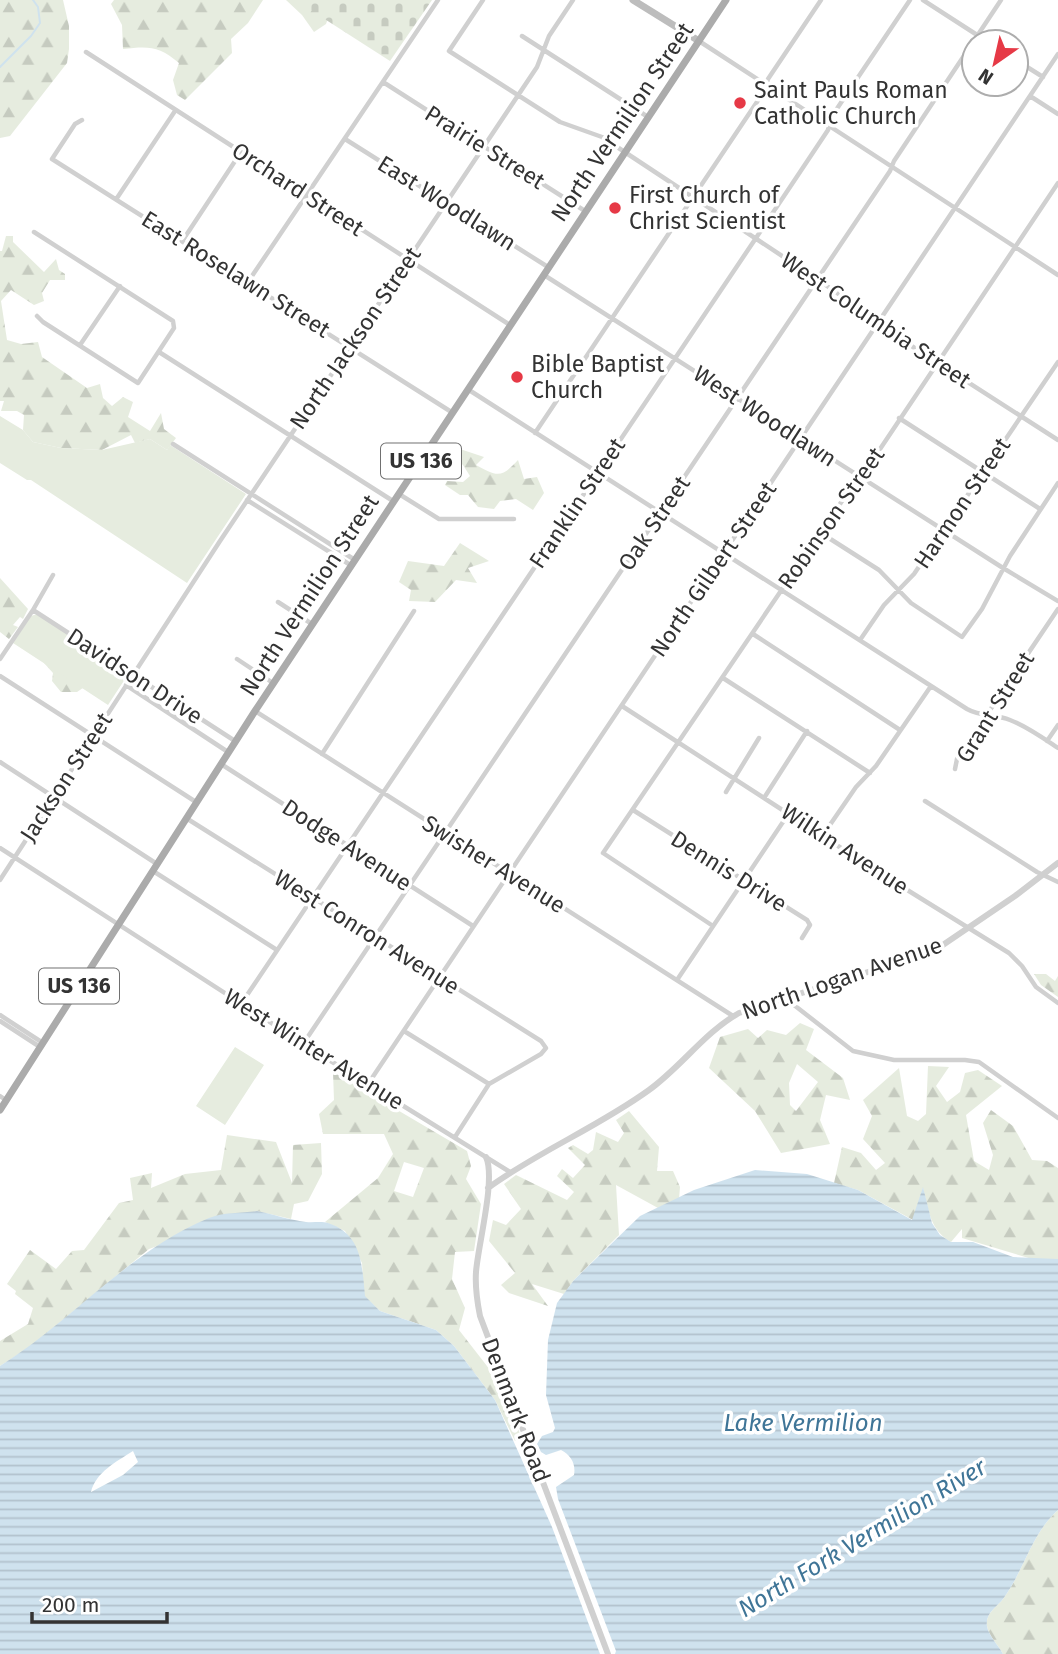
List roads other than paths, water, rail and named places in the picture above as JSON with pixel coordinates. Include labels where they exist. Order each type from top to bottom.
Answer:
[{"type":"main road","points":[[633,0],[699,41]]},
{"type":"main road","name":"North Vermilion Street","points":[[0,1110],[3,1098],[41,1045],[312,624],[726,0]]},
{"type":"street","points":[[248,282],[438,0]]},
{"type":"street","name":"West Columbia Street","points":[[483,0],[449,51],[560,122],[602,137],[817,279],[878,323],[1058,440]]},
{"type":"street","points":[[565,0],[572,2]]},
{"type":"street","points":[[535,433],[693,198],[821,0]]},
{"type":"street","name":"Franklin Street","points":[[241,1004],[756,239],[828,130],[830,119],[910,0]]},
{"type":"street","points":[[923,0],[967,28]]},
{"type":"street","name":"Oak Street","points":[[983,28],[1001,0]]},
{"type":"street","name":"North Jackson Street","points":[[133,675],[251,494],[519,96],[537,66],[549,36],[572,2]]},
{"type":"street","points":[[522,36],[649,117]]},
{"type":"street","points":[[699,41],[1058,275]]},
{"type":"street","name":"Orchard Street","points":[[86,52],[511,325]]},
{"type":"street","name":"North Gilbert Street","points":[[1030,96],[1058,54]]},
{"type":"street","name":"Oak Street","points":[[303,1044],[960,63]]},
{"type":"street","points":[[1030,69],[1043,77]]},
{"type":"street","name":"Prairie Street","points":[[383,82],[586,212]]},
{"type":"street","points":[[1030,96],[1058,114]]},
{"type":"street","name":"North Gilbert Street","points":[[368,1084],[1029,98]]},
{"type":"street","points":[[117,198],[175,111]]},
{"type":"street","name":"East Roselawn Street","points":[[82,120],[75,124],[52,159],[453,412]]},
{"type":"street","name":"East Woodlawn","points":[[345,139],[549,268]]},
{"type":"street","points":[[183,240],[241,152]]},
{"type":"street","name":"Robinson Street","points":[[713,926],[603,853],[859,476],[864,473],[1058,183]]},
{"type":"street","points":[[34,232],[173,321],[174,328],[138,383],[37,316]]},
{"type":"street","name":"West Woodlawn","points":[[544,275],[1058,601]]},
{"type":"street","points":[[80,345],[120,286]]},
{"type":"street","points":[[159,352],[394,502]]},
{"type":"street","name":"Harmon Street","points":[[860,640],[884,605],[914,574],[1058,362]]},
{"type":"street","points":[[468,389],[976,714],[1012,720],[1058,748]]},
{"type":"street","points":[[899,418],[1040,509]]},
{"type":"street","points":[[173,444],[354,563]]},
{"type":"street","points":[[821,533],[879,570],[920,610],[962,637],[982,609],[1003,568],[1058,482]]},
{"type":"street","points":[[399,494],[439,519],[514,519]]},
{"type":"street","points":[[247,500],[354,563]]},
{"type":"street","points":[[0,659],[53,575]]},
{"type":"street","points":[[278,602],[312,624]]},
{"type":"street","name":"Grant Street","points":[[955,769],[957,759],[1058,609]]},
{"type":"street","name":"Davidson Drive","points":[[33,610],[236,741]]},
{"type":"street","points":[[322,754],[414,611]]},
{"type":"street","points":[[752,634],[900,730]]},
{"type":"street","points":[[237,659],[273,684]]},
{"type":"street","name":"Jackson Street","points":[[0,880],[133,675]]},
{"type":"street","points":[[0,676],[197,803]]},
{"type":"street","points":[[723,678],[870,773]]},
{"type":"street","name":"Davidson Drive","points":[[126,685],[229,752]]},
{"type":"street","points":[[823,835],[930,686]]},
{"type":"street","name":"Wilkin Avenue","points":[[622,706],[1009,953],[1036,987],[1058,1003]]},
{"type":"street","name":"Swisher Avenue","points":[[256,711],[733,1016]]},
{"type":"street","points":[[1047,741],[1058,725]]},
{"type":"street","points":[[764,798],[807,732]]},
{"type":"street","points":[[726,792],[759,738]]},
{"type":"street","points":[[0,762],[277,950]]},
{"type":"street","name":"Dodge Avenue","points":[[221,764],[473,926]]},
{"type":"street","points":[[925,801],[1058,882]]},
{"type":"street","name":"Dennis Drive","points":[[633,810],[807,920],[810,925],[802,938]]},
{"type":"street","points":[[677,980],[789,813]]},
{"type":"street","name":"West Conron Avenue","points":[[186,818],[541,1041],[547,1048],[489,1084]]},
{"type":"street","name":"West Winter Avenue","points":[[0,848],[303,1044],[510,1172]]},
{"type":"street","name":"North Logan Avenue","points":[[488,1188],[510,1172],[643,1095],[733,1016],[934,951],[1058,863]]},
{"type":"street","points":[[785,998],[853,1051],[894,1060],[979,1062],[1058,1118]]},
{"type":"street","points":[[0,1015],[41,1045]]},
{"type":"street","points":[[0,1021],[41,1045]]},
{"type":"street","points":[[404,1031],[489,1084],[454,1137]]},
{"type":"street","name":"Denmark Road","points":[[486,1157],[489,1168],[488,1188],[476,1271],[480,1316],[608,1654]]},
{"type":"water","name":"Lake Vermilion","points":[[755,1170],[807,1174],[858,1190],[912,1220],[923,1187],[932,1223],[940,1235],[951,1242],[973,1242],[1013,1257],[1058,1259],[1058,1510],[1041,1530],[1010,1588],[988,1617],[991,1637],[1003,1654],[615,1654],[558,1499],[556,1487],[574,1475],[573,1464],[565,1452],[561,1450],[546,1455],[537,1444],[542,1436],[553,1432],[555,1428],[546,1395],[548,1340],[557,1303],[574,1280],[640,1216],[694,1190]]},
{"type":"water","points":[[257,1211],[293,1220],[325,1222],[339,1228],[348,1235],[358,1252],[365,1296],[380,1311],[436,1330],[454,1346],[495,1400],[552,1527],[600,1654],[0,1654],[0,1366],[52,1329],[127,1267],[180,1232],[214,1216]],"holes":[[[133,1451],[138,1462],[123,1475],[91,1492],[102,1473]]]},
{"type":"waterway","points":[[0,67],[40,23],[38,7],[33,0]]},
{"type":"place","name":"Saint Pauls Roman Catholic Church","points":[[740,103]]},
{"type":"place","name":"First Church of Christ Scientist","points":[[615,208]]},
{"type":"place","name":"Bible Baptist Church","points":[[517,377]]},
{"type":"water label","name":"North Fork Vermilion River","points":[[862,1538]]}]
